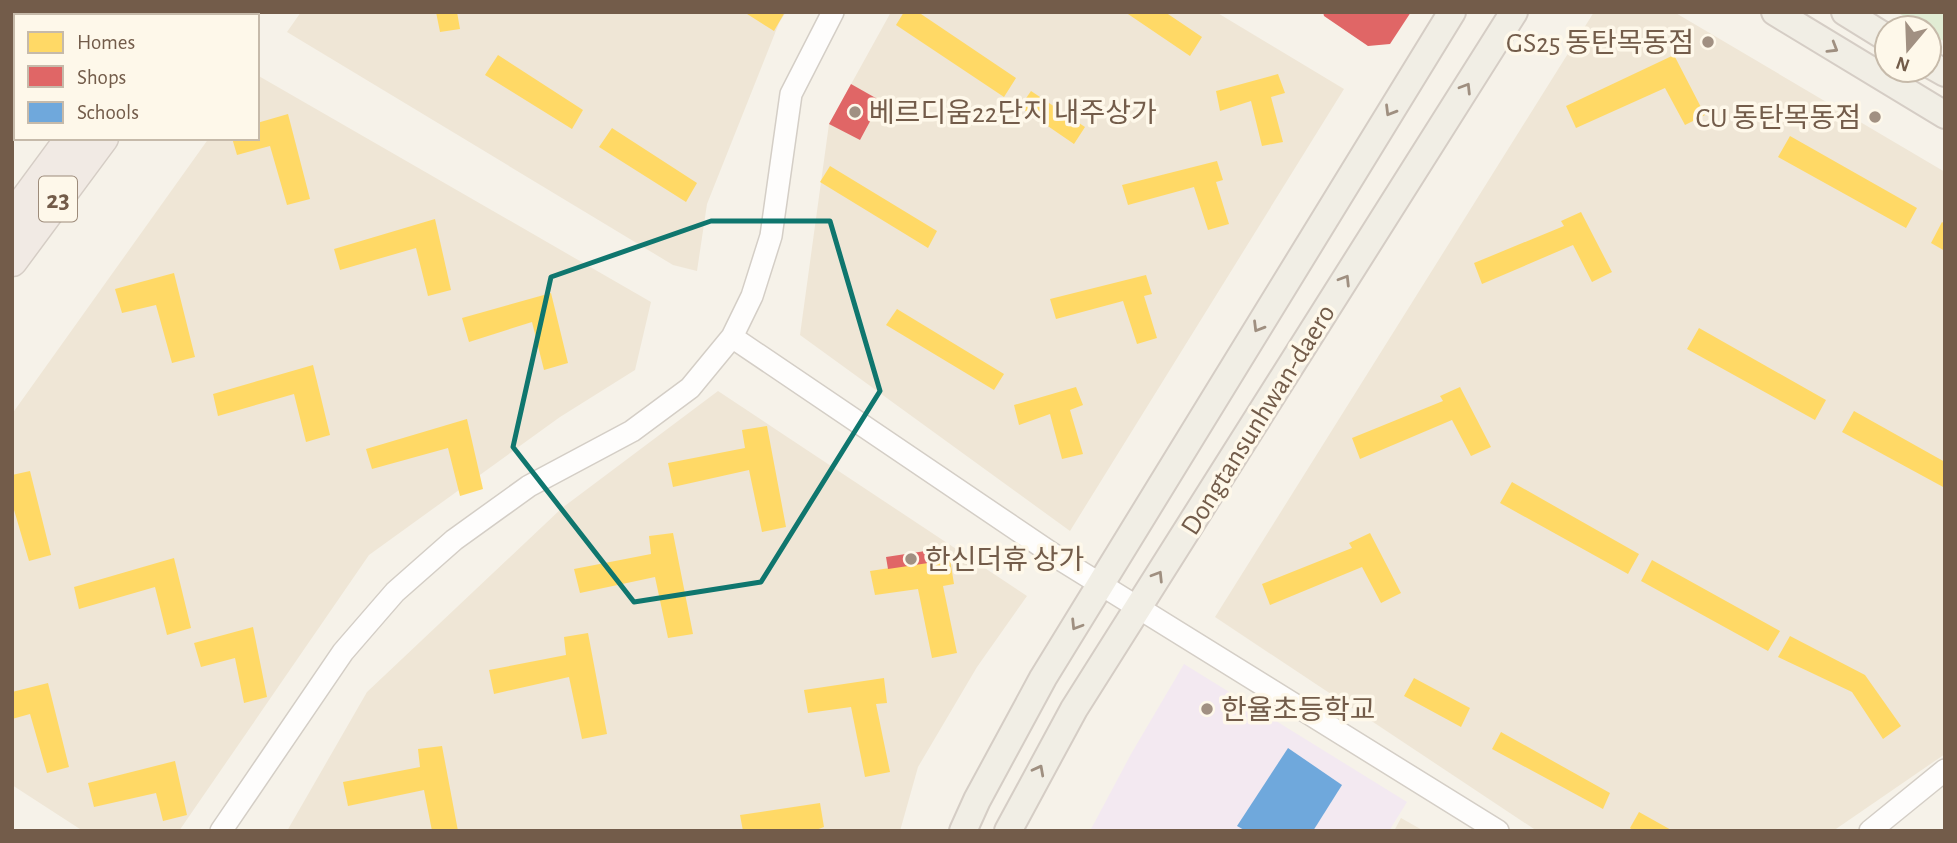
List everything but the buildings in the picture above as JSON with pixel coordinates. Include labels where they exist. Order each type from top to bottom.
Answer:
[{"type":"highway","name":"23","points":[[12,218],[70,140]]},
{"type":"highway","name":"23","points":[[12,261],[102,140]]},
{"type":"main road","name":"Dongtansunhwan-daero","points":[[963,831],[1043,678],[1452,12]]},
{"type":"main road","name":"Dongtansunhwan-daero","points":[[1008,831],[1074,709],[1514,12]]},
{"type":"main road","points":[[1775,12],[1945,115]]},
{"type":"main road","points":[[1844,12],[1873,30]]},
{"type":"street","points":[[221,831],[343,652],[395,592],[454,540],[529,486],[632,431],[690,388],[733,337],[752,296],[771,236],[791,94],[833,12]]},
{"type":"street","points":[[733,337],[1101,585],[1498,831]]},
{"type":"street","points":[[1870,831],[1945,770]]},
{"type":"highlighted area","points":[[711,221],[830,221],[880,391],[761,582],[634,602],[513,447],[551,277]]},
{"type":"shaded area","points":[[301,12],[786,12],[779,23],[707,204],[697,271],[673,265],[287,32]]},
{"type":"shaded area","points":[[891,12],[1216,12],[1344,89],[1070,531],[800,335],[829,124]]},
{"type":"shaded area","points":[[1594,12],[1674,12],[1945,172],[1945,754],[1833,831],[1537,831],[1215,617]]},
{"type":"shaded area","points":[[259,76],[651,302],[635,370],[560,417],[369,555],[179,831],[83,831],[12,785],[12,414],[208,140],[259,140]]},
{"type":"shaded area","points":[[718,391],[1027,596],[977,667],[918,767],[900,831],[287,831],[367,692],[562,508]]},
{"type":"shaded area","name":"한율초등학교","points":[[1184,664],[1407,802],[1389,831],[1090,831]]},
{"type":"shaded area","points":[[1401,818],[1424,831],[1394,831]]},
{"type":"green space","points":[[1897,12],[1945,12],[1945,42],[1943,14]]},
{"type":"place","name":"GS25 동탄목동점","points":[[1708,42]]},
{"type":"place","name":"베르디움22단지 내주상가","points":[[855,112]]},
{"type":"place","name":"CU 동탄목동점","points":[[1875,117]]},
{"type":"place","name":"한신더휴 상가","points":[[911,559]]},
{"type":"place","name":"한율초등학교","points":[[1207,709]]}]
